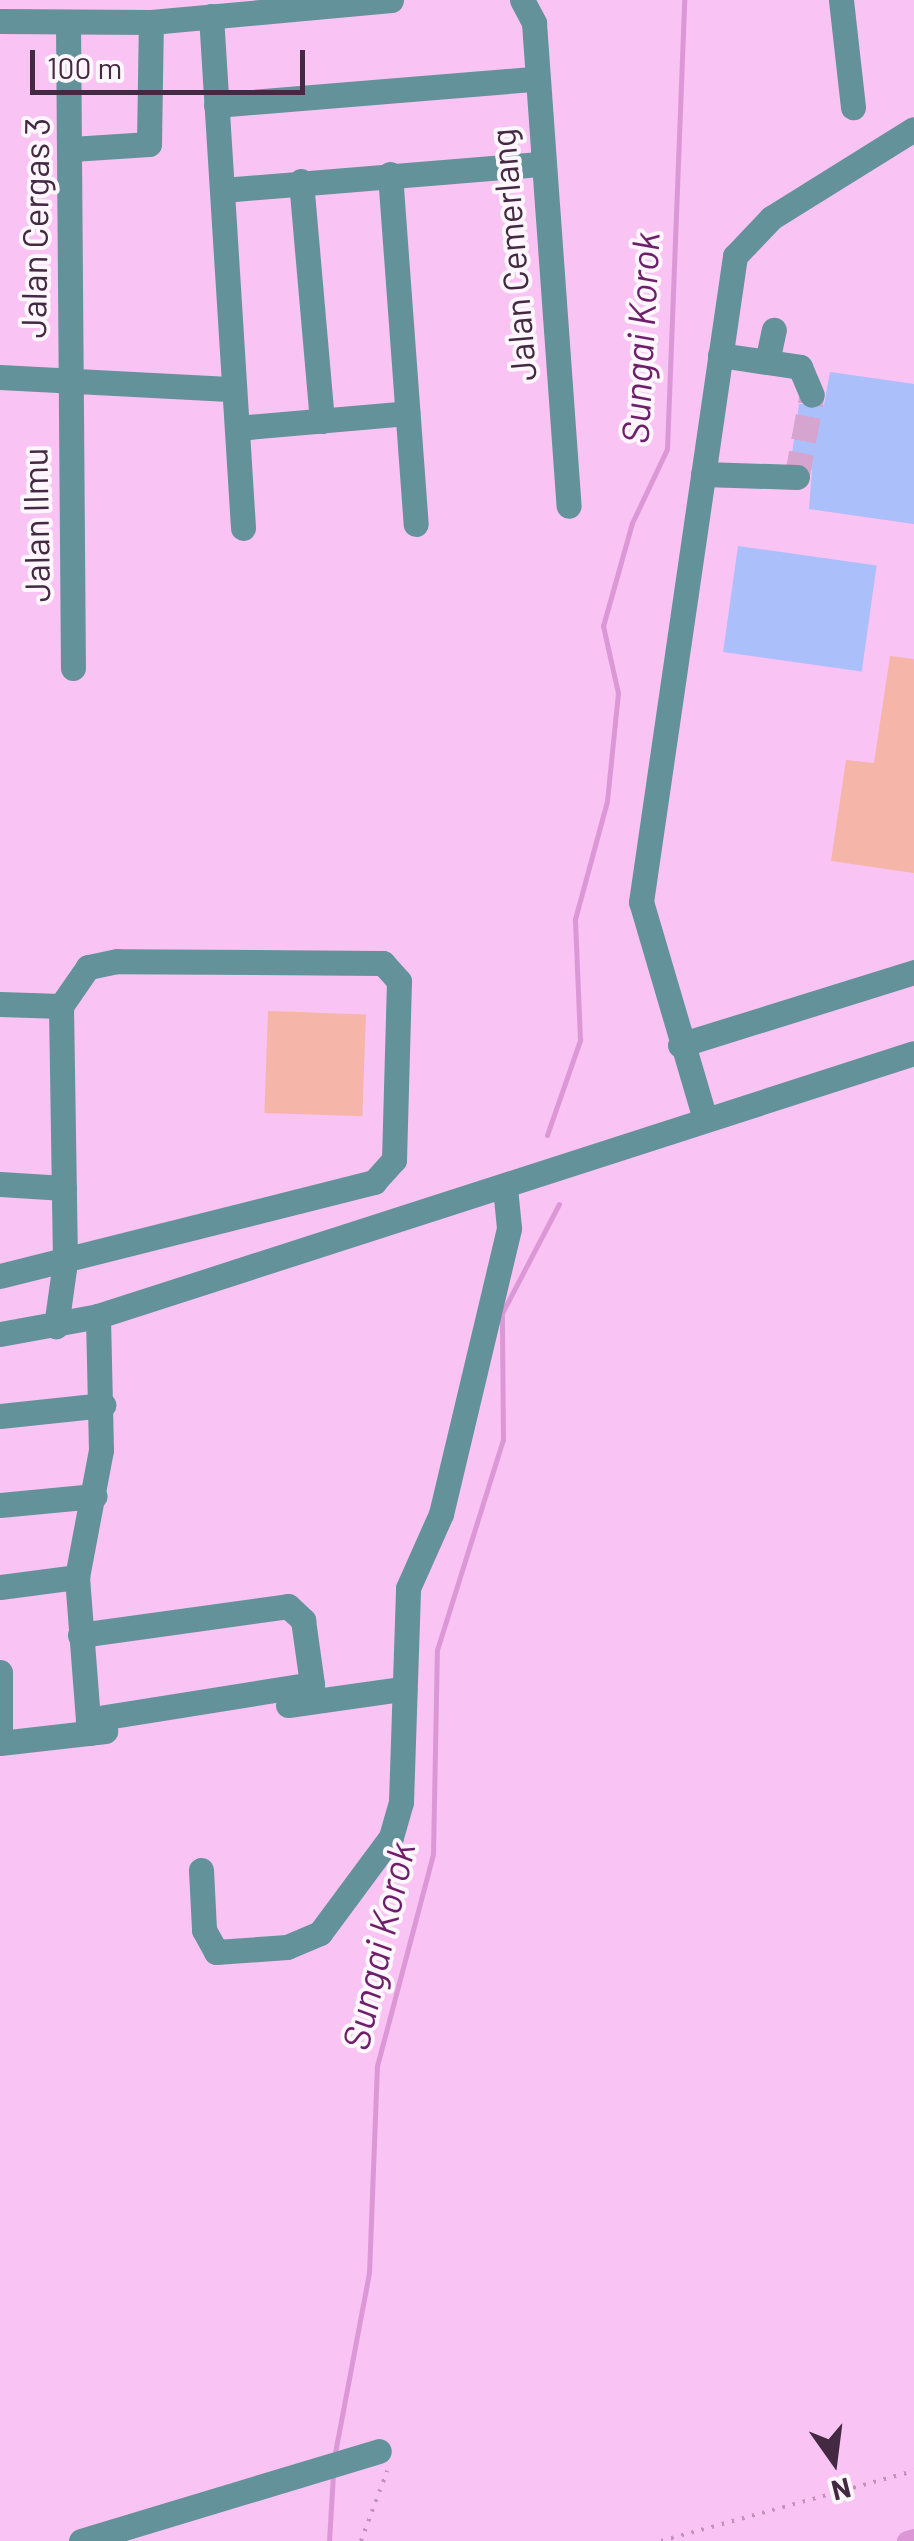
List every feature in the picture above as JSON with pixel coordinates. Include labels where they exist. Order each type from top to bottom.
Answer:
[{"type":"street","points":[[0,21],[151,22],[391,0]]},
{"type":"street","name":"Jalan Cemerlang","points":[[522,0],[534,23],[532,79],[568,506]]},
{"type":"street","points":[[841,0],[853,107]]},
{"type":"street","points":[[210,16],[223,190],[229,389],[237,428],[244,528]]},
{"type":"street","points":[[72,150],[149,144],[151,22]]},
{"type":"street","name":"Jalan Cergas 3","points":[[66,380],[72,150],[68,23]]},
{"type":"street","points":[[216,105],[532,79]]},
{"type":"street","points":[[706,1120],[680,1045],[641,902],[735,256],[746,241],[914,128]]},
{"type":"street","points":[[223,190],[540,164]]},
{"type":"street","points":[[390,174],[416,524]]},
{"type":"street","points":[[301,181],[322,421]]},
{"type":"street","points":[[767,362],[774,330]]},
{"type":"street","points":[[720,355],[806,371],[812,395]]},
{"type":"street","points":[[0,377],[229,389]]},
{"type":"street","name":"Jalan Ilmu","points":[[66,380],[73,668]]},
{"type":"street","points":[[237,428],[407,414]]},
{"type":"street","points":[[703,474],[797,477]]},
{"type":"street","points":[[0,1276],[65,1262],[385,1176],[394,1160],[400,981],[382,964],[117,961],[88,967],[62,1006],[65,1262],[45,1329]]},
{"type":"street","points":[[680,1045],[914,972]]},
{"type":"street","points":[[0,1004],[62,1006]]},
{"type":"street","points":[[0,1334],[45,1329],[98,1316],[914,1053]]},
{"type":"street","points":[[0,1184],[64,1188]]},
{"type":"street","points":[[202,1870],[201,1912],[216,1952],[312,1940],[399,1818],[408,1588],[441,1514],[509,1228],[504,1188]]},
{"type":"street","points":[[89,1727],[77,1577],[95,1496],[103,1405],[98,1316]]},
{"type":"street","points":[[0,1348],[45,1329]]},
{"type":"street","points":[[0,1416],[103,1405]]},
{"type":"street","points":[[0,1506],[95,1496]]},
{"type":"street","points":[[0,1587],[77,1577]]},
{"type":"street","points":[[0,1743],[308,1690],[299,1609],[80,1635]]},
{"type":"street","points":[[0,1672],[0,1729]]},
{"type":"street","points":[[89,1727],[402,1688]]},
{"type":"street","points":[[80,2541],[376,2452]]},
{"type":"path","points":[[360,2541],[391,2461],[391,2451],[376,2452]]},
{"type":"path","points":[[661,2541],[914,2472]]},
{"type":"shaded area","points":[[890,656],[914,659],[914,873],[831,861],[846,760],[874,763]]},
{"type":"shaded area","points":[[268,1011],[366,1014],[362,1116],[264,1113]]},
{"type":"building","points":[[830,372],[914,384],[914,524],[809,509],[812,470],[791,461],[799,404],[824,405]]},
{"type":"building","points":[[738,546],[877,565],[862,671],[723,652]]},
{"type":"waterway","name":"Sungai Korok","points":[[547,1135],[580,1040],[575,919],[607,801],[618,693],[603,626],[632,523],[667,449],[684,0]]},
{"type":"waterway","name":"Sungai Korok","points":[[334,2458],[369,2273],[377,2066],[433,1854],[437,1650],[503,1440],[502,1313],[559,1204]]},
{"type":"waterway","name":"Sungai Korok","points":[[329,2541],[333,2474]]},
{"type":"waterway","points":[[907,2541],[914,2539]]},
{"type":"tunnel","points":[[797,477],[812,395]]}]
